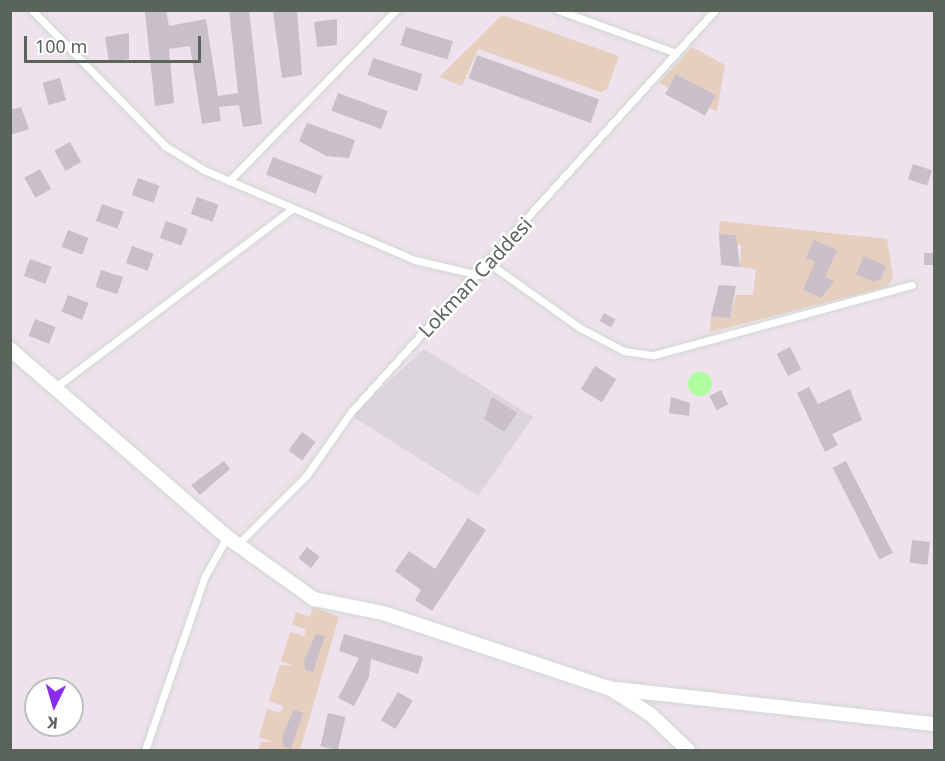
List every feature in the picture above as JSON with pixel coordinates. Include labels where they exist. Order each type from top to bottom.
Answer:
[{"type":"street","points":[[10,349],[57,386],[233,540],[314,599],[383,613],[611,689],[934,724]]},
{"type":"street","points":[[611,689],[650,714],[688,750]]},
{"type":"lane","points":[[32,10],[165,146],[229,181],[415,260],[479,275]]},
{"type":"lane","points":[[229,181],[396,10]]},
{"type":"lane","points":[[558,10],[676,52]]},
{"type":"lane","name":"Lokman Caddesi","points":[[145,750],[206,576],[233,540],[306,476],[351,412],[490,264],[714,10]]},
{"type":"lane","points":[[57,386],[292,209]]},
{"type":"lane","points":[[490,264],[580,328],[624,351],[654,355],[912,285]]},
{"type":"shaded area","points":[[502,15],[619,56],[607,89],[601,92],[478,49],[462,86],[439,77]]},
{"type":"shaded area","points":[[692,47],[725,65],[717,111],[709,108],[715,96],[684,95],[691,82],[677,74],[668,88],[659,83]]},
{"type":"shaded area","points":[[720,221],[887,239],[893,277],[887,287],[710,332],[711,316],[730,317],[736,295],[753,295],[756,269],[740,267],[741,245],[735,245],[736,235],[719,234]]},
{"type":"shaded area","points":[[424,349],[533,417],[478,496],[352,416]]},
{"type":"shaded area","points":[[700,372],[705,373],[711,379],[711,389],[705,395],[700,396],[695,395],[689,389],[688,384],[689,379],[695,373]]},
{"type":"shaded area","points":[[313,607],[339,617],[300,750],[258,750],[261,742],[272,742],[259,737],[267,709],[281,713],[283,706],[269,701],[280,665],[295,666],[281,661],[290,632],[304,636],[306,629],[292,625],[296,612],[310,617]]},
{"type":"building","points":[[166,10],[169,26],[206,19],[218,96],[238,93],[229,10],[249,10],[262,124],[243,127],[239,105],[219,107],[221,121],[202,124],[190,46],[169,49],[174,103],[155,106],[145,12]]},
{"type":"building","points":[[297,10],[302,75],[282,78],[273,11]]},
{"type":"building","points":[[337,19],[337,45],[317,47],[314,22]]},
{"type":"building","points":[[406,27],[453,41],[447,59],[400,45]]},
{"type":"building","points":[[129,33],[129,59],[109,62],[105,37]]},
{"type":"building","points":[[477,55],[599,99],[591,123],[468,78]]},
{"type":"building","points":[[373,58],[422,74],[417,91],[367,75]]},
{"type":"building","points":[[676,74],[716,95],[705,115],[665,94]]},
{"type":"building","points":[[60,78],[66,100],[49,105],[43,83]]},
{"type":"building","points":[[338,93],[388,111],[381,129],[332,111]]},
{"type":"building","points":[[21,107],[29,129],[10,135],[10,110]]},
{"type":"building","points":[[307,123],[355,140],[349,158],[326,156],[299,141]]},
{"type":"building","points":[[70,142],[81,162],[65,171],[54,151]]},
{"type":"building","points":[[273,157],[322,176],[316,194],[266,175]]},
{"type":"building","points":[[913,164],[932,170],[927,185],[908,179]]},
{"type":"building","points":[[40,169],[51,189],[35,198],[24,178]]},
{"type":"building","points":[[138,178],[160,186],[153,203],[132,195]]},
{"type":"building","points":[[197,197],[219,205],[212,222],[191,214]]},
{"type":"building","points":[[102,204],[124,212],[117,229],[96,221]]},
{"type":"building","points":[[166,221],[188,229],[181,246],[160,238]]},
{"type":"building","points":[[68,230],[89,238],[82,255],[62,247]]},
{"type":"building","points":[[719,234],[736,235],[740,267],[721,265]]},
{"type":"building","points":[[814,240],[837,250],[825,277],[834,281],[821,298],[803,290],[815,262],[806,258]]},
{"type":"building","points":[[132,246],[154,254],[147,271],[126,263]]},
{"type":"building","points":[[924,253],[934,253],[934,265],[924,265]]},
{"type":"building","points":[[864,256],[886,266],[881,279],[874,282],[856,274]]},
{"type":"building","points":[[30,259],[52,267],[45,284],[24,276]]},
{"type":"building","points":[[101,270],[123,277],[117,294],[95,287]]},
{"type":"building","points":[[719,285],[736,286],[730,318],[711,316]]},
{"type":"building","points":[[68,295],[89,303],[82,320],[62,312]]},
{"type":"building","points":[[604,313],[615,319],[611,327],[600,321]]},
{"type":"building","points":[[35,319],[56,327],[49,344],[29,336]]},
{"type":"building","points":[[790,347],[801,369],[788,376],[777,354]]},
{"type":"building","points":[[595,366],[616,379],[602,402],[581,389]]},
{"type":"building","points":[[809,387],[818,404],[850,389],[862,420],[832,434],[838,445],[825,452],[797,393]]},
{"type":"building","points":[[721,390],[728,404],[717,410],[709,396]]},
{"type":"building","points":[[492,397],[517,413],[504,432],[484,419]]},
{"type":"building","points":[[671,397],[690,403],[689,416],[669,413]]},
{"type":"building","points":[[302,432],[316,442],[302,461],[288,451]]},
{"type":"building","points":[[224,461],[230,469],[200,495],[191,485]]},
{"type":"building","points":[[846,461],[893,553],[879,560],[833,468]]},
{"type":"building","points":[[468,518],[486,530],[432,611],[415,600],[421,590],[395,571],[409,551],[435,569]]},
{"type":"building","points":[[912,540],[930,542],[927,565],[910,563]]},
{"type":"building","points":[[307,547],[320,557],[311,568],[298,558]]},
{"type":"building","points":[[316,634],[325,636],[313,672],[305,670],[304,660]]},
{"type":"building","points":[[344,634],[423,657],[418,674],[371,659],[369,677],[354,706],[338,698],[359,658],[339,651]]},
{"type":"building","points":[[398,692],[413,701],[396,729],[381,720]]},
{"type":"building","points":[[294,710],[303,713],[291,749],[283,746],[282,736]]},
{"type":"building","points":[[328,713],[346,717],[338,750],[320,746]]}]
